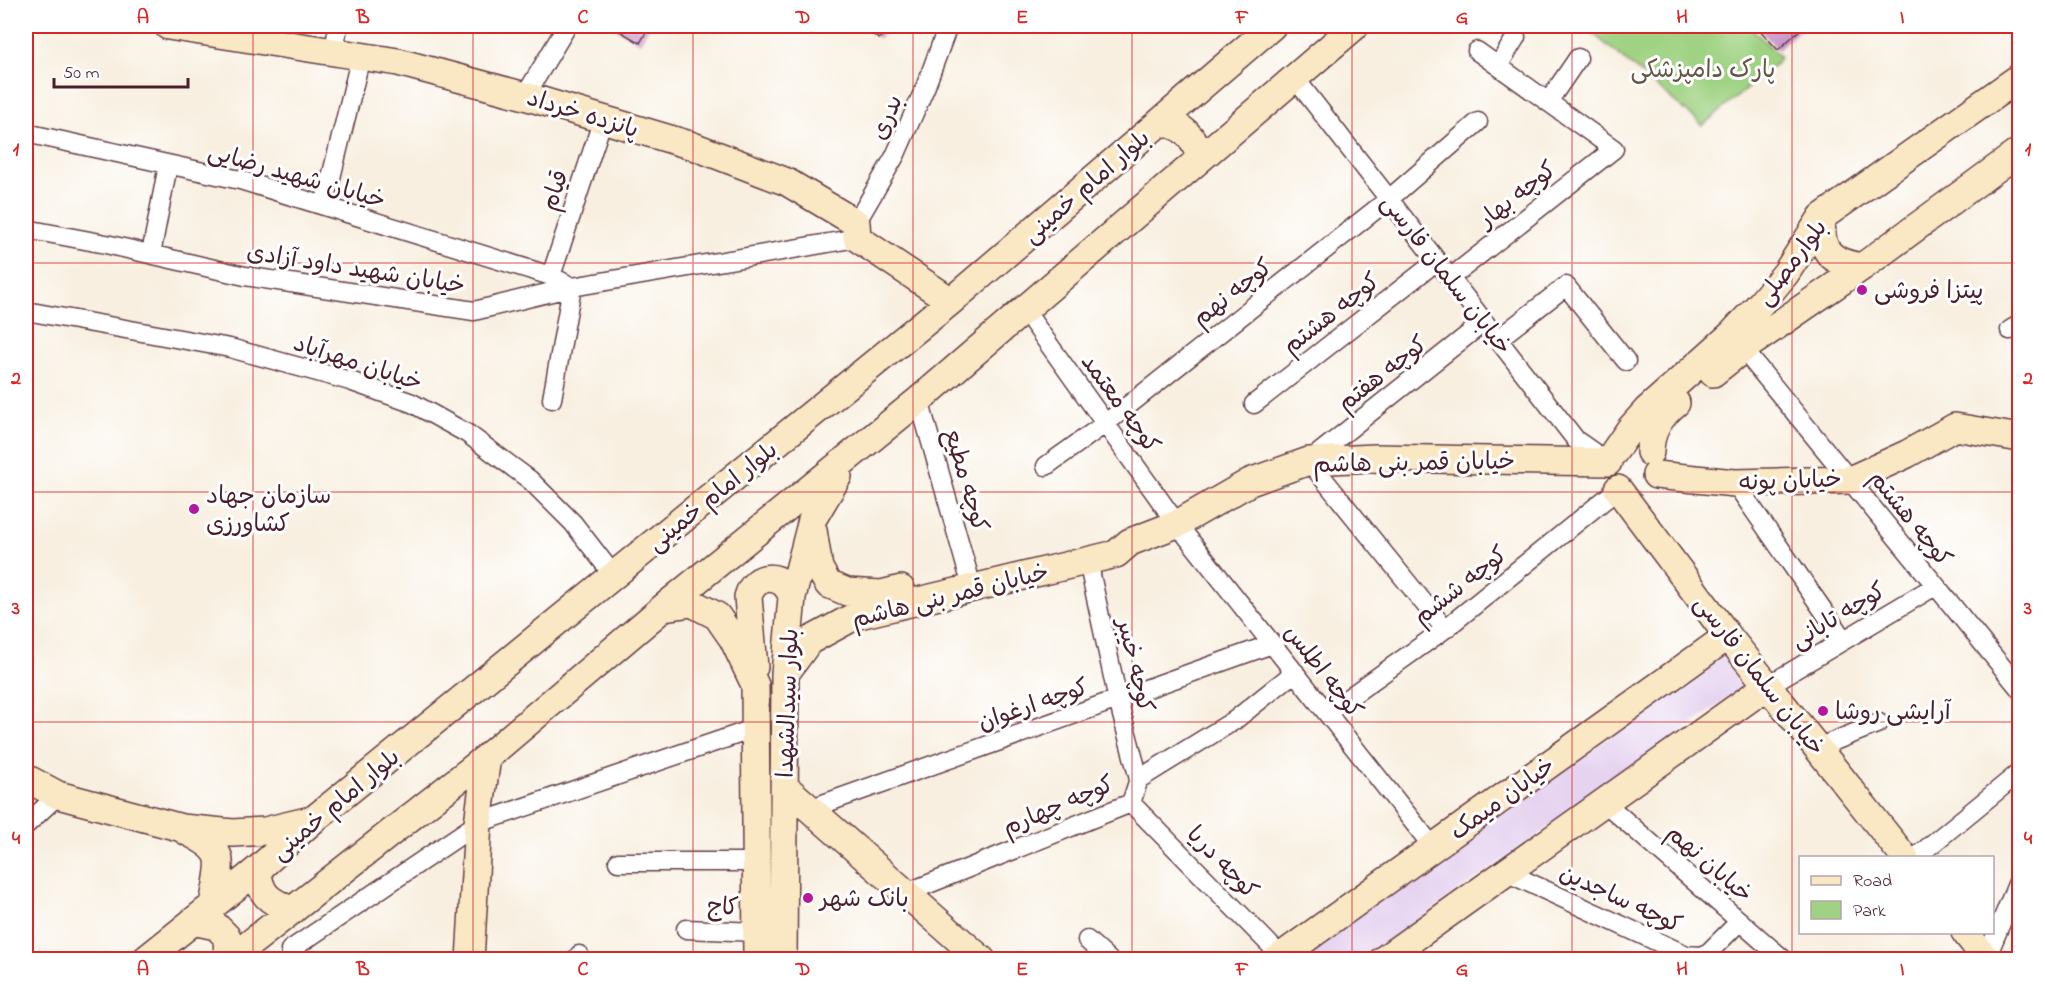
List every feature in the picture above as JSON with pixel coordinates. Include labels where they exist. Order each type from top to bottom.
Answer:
[{"type":"street","name":"پانزده خرداد","points":[[168,26],[336,39],[361,56],[398,62],[525,96],[693,146],[787,182],[951,301]]},
{"type":"street","points":[[525,96],[567,26]]},
{"type":"street","name":"بدری","points":[[856,231],[896,156],[948,26]]},
{"type":"street","name":"بلوار امام خمینی","points":[[145,960],[257,870],[313,820],[951,301],[1272,26]]},
{"type":"street","points":[[228,960],[486,757],[664,607],[919,400],[1355,26]]},
{"type":"street","points":[[1498,66],[1516,37]]},
{"type":"street","points":[[1477,51],[1548,102],[1578,58]]},
{"type":"street","points":[[324,206],[361,56]]},
{"type":"street","name":"خیابان سلمان فارسی","points":[[1294,77],[1576,440],[1611,457]]},
{"type":"street","name":"بلوارمصلی","points":[[1611,457],[1630,429],[1647,410],[1732,334],[1761,303],[1786,273],[1822,217],[2019,77]]},
{"type":"street","name":"کوچه بهار","points":[[1450,278],[1614,149],[1548,102]]},
{"type":"street","name":"قیام","points":[[551,276],[603,119]]},
{"type":"street","points":[[1160,122],[1172,124],[1191,137],[1200,158]]},
{"type":"street","name":"کوچه نهم","points":[[1046,466],[1106,423],[1389,199],[1478,122]]},
{"type":"street","name":"خیابان شهید رضایی","points":[[26,133],[240,180],[551,276],[572,287]]},
{"type":"street","name":"بلوارمصلی","points":[[1653,464],[1650,439],[1660,417],[1743,349],[1862,267],[2019,151]]},
{"type":"street","points":[[151,254],[168,165]]},
{"type":"street","points":[[1822,217],[1820,236],[1828,253],[1843,264],[1862,267]]},
{"type":"street","name":"خیابان شهید داود آزادی","points":[[26,229],[106,244],[245,276],[474,311],[572,287],[856,231]]},
{"type":"street","name":"کوچه هشتم","points":[[1254,404],[1437,261]]},
{"type":"street","points":[[1786,273],[1802,275],[1811,288],[1808,304]]},
{"type":"street","points":[[1498,339],[1566,286],[1626,361]]},
{"type":"street","points":[[552,399],[572,287]]},
{"type":"street","name":"خیابان مهرآباد","points":[[26,311],[230,348],[350,381],[412,403],[468,434],[530,480],[573,523],[614,576]]},
{"type":"street","name":"کوچه معتمد","points":[[1025,311],[1178,524]]},
{"type":"street","name":"کوچه هفتم","points":[[1309,461],[1484,322]]},
{"type":"street","name":"کوچه هشتم","points":[[1743,349],[2019,689]]},
{"type":"street","name":"کوچه مطیع","points":[[919,400],[968,573]]},
{"type":"street","name":"خیابان پونه","points":[[1653,464],[1735,483],[1850,480],[1907,454],[1954,427],[2019,438]]},
{"type":"street","points":[[1626,445],[1639,445],[1653,464],[1649,486],[1643,490],[1631,493],[1618,489],[1610,479],[1611,457],[1626,445]]},
{"type":"street","name":"خیابان قمر بنی هاشم","points":[[785,674],[809,641],[855,616],[1116,554],[1130,542],[1178,524],[1250,482],[1309,461],[1375,458],[1611,457]]},
{"type":"street","name":"بلوار سیدالشهدا","points":[[783,960],[785,674],[792,597],[812,520],[847,459]]},
{"type":"street","points":[[1309,461],[1445,629]]},
{"type":"street","points":[[1735,483],[1843,639]]},
{"type":"street","name":"خیابان سلمان فارسی","points":[[1618,489],[1728,636],[1903,856]]},
{"type":"street","name":"کوچه ششم","points":[[1327,713],[1445,629],[1618,489]]},
{"type":"street","name":"خیابان قمر بنی هاشم","points":[[812,520],[819,568],[828,584],[847,592],[881,594],[1103,540],[1130,542]]},
{"type":"street","name":"کوچه اطلس","points":[[1178,524],[1433,848]]},
{"type":"street","name":"کوچه خیبر","points":[[1088,561],[1139,779]]},
{"type":"street","points":[[755,685],[748,597],[750,590],[760,580],[774,578],[786,585],[792,597]]},
{"type":"street","name":"کوچه تابانی","points":[[1767,686],[1935,585]]},
{"type":"street","name":"بلوار سیدالشهدا","points":[[664,607],[692,603],[717,616],[734,639],[755,685],[757,960]]},
{"type":"street","name":"خیابان میمک","points":[[1279,958],[1728,636]]},
{"type":"street","name":"کوچه ارغوان","points":[[809,809],[1272,644]]},
{"type":"street","name":"کوچه چهارم","points":[[906,894],[1131,803],[1139,779],[1235,720],[1295,672]]},
{"type":"street","points":[[1398,957],[1506,872],[1767,686]]},
{"type":"street","points":[[1817,748],[1879,723]]},
{"type":"street","points":[[295,955],[478,824],[756,728]]},
{"type":"street","points":[[470,960],[478,824],[486,757]]},
{"type":"street","points":[[1917,856],[2019,772]]},
{"type":"street","points":[[26,778],[58,795],[182,828],[265,831],[313,820]]},
{"type":"street","points":[[784,787],[982,960]]},
{"type":"street","points":[[26,825],[58,795]]},
{"type":"street","name":"خیابان نهم","points":[[1604,802],[1784,960]]},
{"type":"street","name":"کوچه دریا","points":[[1131,803],[1279,958]]},
{"type":"street","points":[[182,828],[210,845],[218,856],[217,882],[203,913],[227,937],[228,960]]},
{"type":"street","points":[[618,862],[756,862]]},
{"type":"street","points":[[257,870],[260,887],[270,900],[292,911]]},
{"type":"street","name":"کوچه ساجدین","points":[[1506,872],[1686,955],[1701,956],[1709,952],[1740,921]]},
{"type":"street","points":[[1966,934],[1986,959],[2019,877]]},
{"type":"street","name":"کاج","points":[[687,929],[757,932]]},
{"type":"street","points":[[1087,940],[1109,960]]},
{"type":"shaded area","points":[[1725,654],[1749,683],[1365,959],[1295,960]]},
{"type":"green space","name":"پارک دامپزشکی","points":[[1584,26],[1749,26],[1780,57],[1776,64],[1703,125]]},
{"type":"building","points":[[611,26],[650,26],[640,43]]},
{"type":"building","points":[[861,26],[890,26],[879,39]]},
{"type":"building","points":[[1756,26],[1804,26],[1778,50]]},
{"type":"place","name":"پیتزا فروشی","points":[[1862,290]]},
{"type":"place","name":"سازمان جهاد کشاورزی","points":[[194,509]]},
{"type":"place","name":"آرایشی روشا","points":[[1823,711]]},
{"type":"place","name":"بانک شهر","points":[[808,898]]}]
